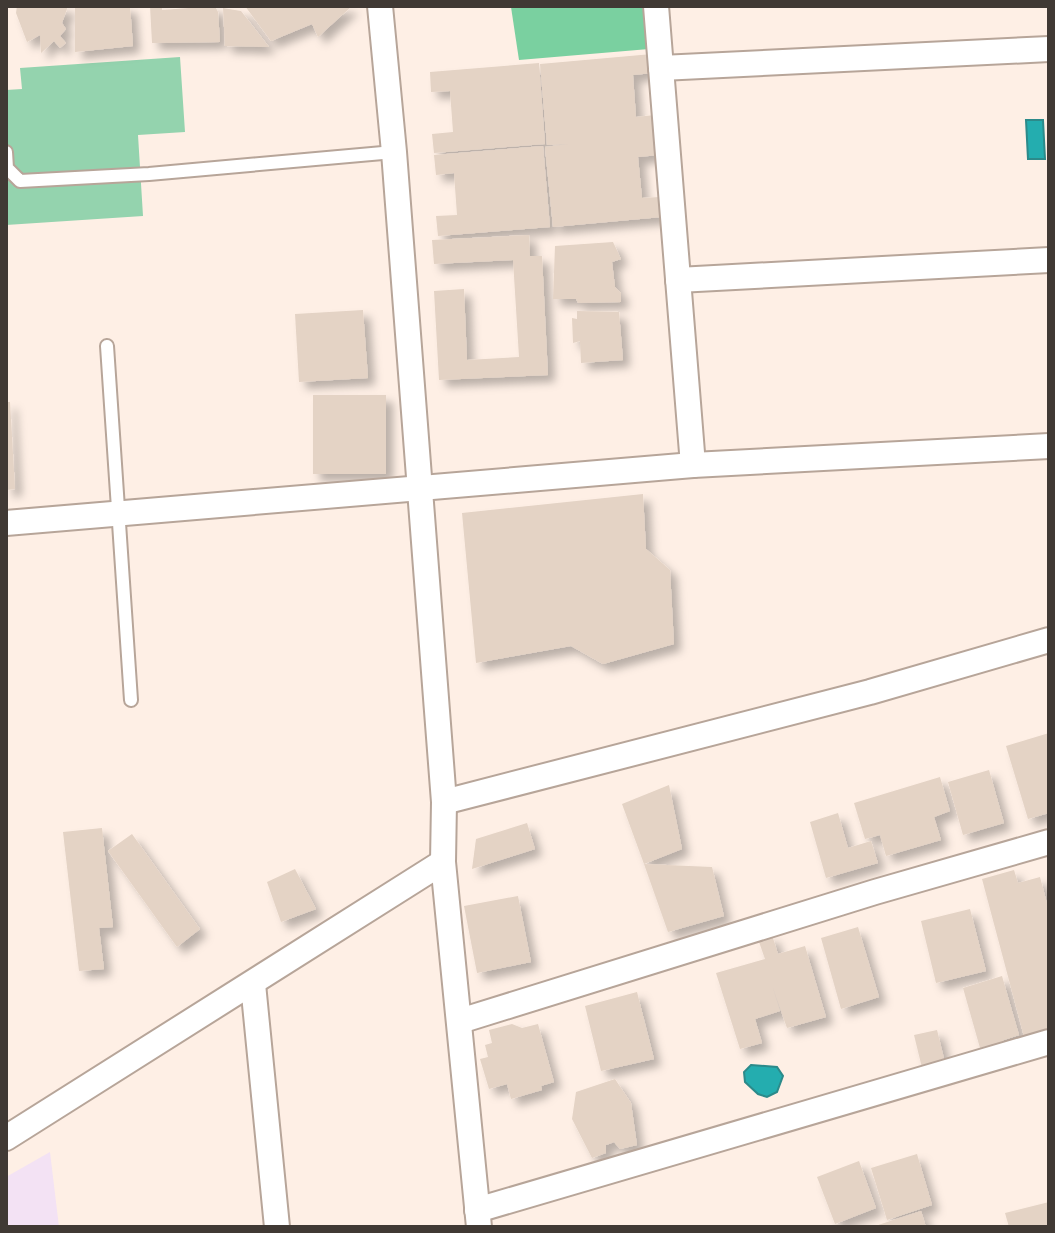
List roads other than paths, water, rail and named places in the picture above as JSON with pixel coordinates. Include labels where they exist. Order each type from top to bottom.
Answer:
[{"type":"street","points":[[380,6],[421,488],[444,802],[443,862],[478,1219],[1049,1042]]},
{"type":"street","points":[[656,6],[693,465]]},
{"type":"street","points":[[661,68],[1049,49]]},
{"type":"street","points":[[678,280],[1049,260]]},
{"type":"street","points":[[6,523],[693,465],[1049,446]]},
{"type":"street","points":[[444,802],[870,692],[1049,640]]},
{"type":"street","points":[[460,1021],[875,892],[1049,842]]},
{"type":"street","points":[[6,1138],[443,862]]},
{"type":"street","points":[[253,984],[277,1227]]},
{"type":"lane","points":[[6,152],[7,168],[20,181],[149,174],[394,152]]},
{"type":"lane","points":[[107,346],[131,700]]},
{"type":"water","points":[[1026,120],[1043,120],[1045,159],[1028,159]]},
{"type":"water","points":[[751,1065],[777,1067],[783,1076],[777,1092],[767,1097],[758,1094],[745,1082],[744,1072]]}]
